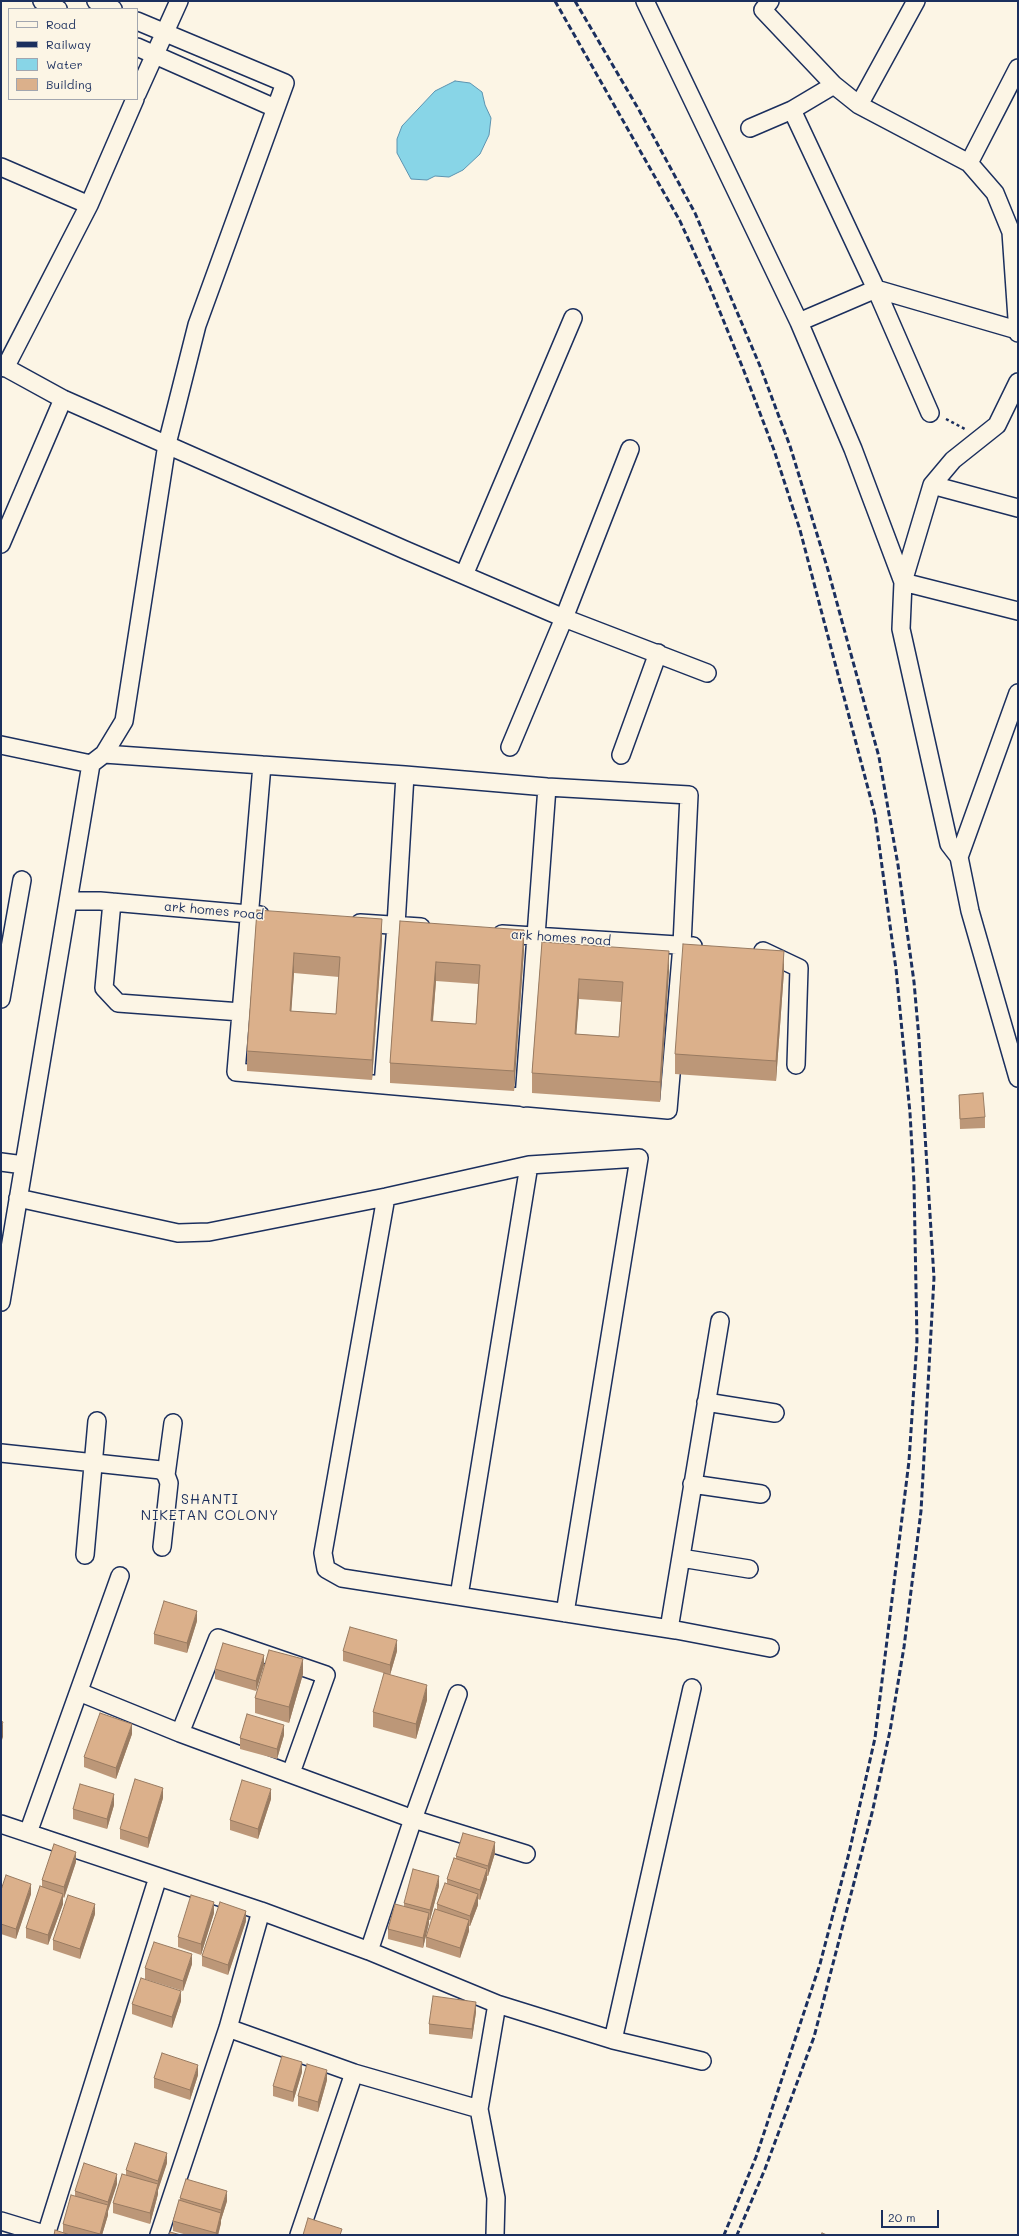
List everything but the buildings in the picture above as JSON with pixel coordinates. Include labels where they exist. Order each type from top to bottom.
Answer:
[{"type":"street","points":[[42,1],[56,8]]},
{"type":"street","points":[[96,1],[111,8]]},
{"type":"street","points":[[138,92],[179,1]]},
{"type":"street","points":[[645,1],[799,322],[853,449],[902,582]]},
{"type":"street","points":[[770,1],[763,10],[834,85],[859,105],[968,163],[995,193],[1015,232],[1018,332],[876,289],[799,322]]},
{"type":"street","points":[[859,105],[916,1]]},
{"type":"street","points":[[1,1302],[69,901],[97,759],[124,721],[167,444],[197,325],[285,83],[184,39],[164,33],[138,20]]},
{"type":"street","points":[[138,47],[275,108]]},
{"type":"street","points":[[968,163],[1018,68]]},
{"type":"street","points":[[750,128],[792,110],[834,85]]},
{"type":"street","points":[[135,100],[89,205],[3,366],[63,399],[464,575],[564,618],[708,673]]},
{"type":"street","points":[[792,110],[876,289],[930,413]]},
{"type":"street","points":[[1,167],[89,205]]},
{"type":"street","points":[[464,575],[573,318]]},
{"type":"street","points":[[1018,382],[997,425],[991,432],[953,460],[932,485],[902,582],[901,629],[949,844],[959,857],[970,911],[1018,1078]]},
{"type":"street","points":[[1,544],[63,399]]},
{"type":"street","points":[[510,747],[564,618],[630,449]]},
{"type":"street","points":[[932,485],[1018,508]]},
{"type":"street","points":[[902,582],[1018,611]]},
{"type":"street","points":[[621,756],[658,653]]},
{"type":"street","points":[[959,857],[1018,693]]},
{"type":"street","points":[[1,745],[97,759],[262,765],[546,787],[689,795],[682,945],[668,1110],[236,1072],[262,765]]},
{"type":"street","points":[[383,1085],[396,925],[405,775]]},
{"type":"street","points":[[524,1098],[546,787]]},
{"type":"street","points":[[1,999],[5,950],[22,880]]},
{"type":"street","name":"ark homes road","points":[[69,901],[112,902],[280,917]]},
{"type":"street","points":[[112,902],[104,988],[118,1003],[241,1012]]},
{"type":"street","points":[[342,921],[435,928]]},
{"type":"street","name":"ark homes road","points":[[490,933],[713,947]]},
{"type":"street","points":[[744,950],[766,951],[799,968],[796,1066]]},
{"type":"street","points":[[18,1198],[178,1233],[209,1232],[386,1197],[529,1165],[639,1158],[565,1613]]},
{"type":"street","points":[[1,1162],[24,1166]]},
{"type":"street","points":[[459,1596],[529,1165]]},
{"type":"street","points":[[386,1197],[323,1553],[326,1569],[342,1578],[669,1629],[770,1648]]},
{"type":"street","points":[[669,1629],[720,1321]]},
{"type":"street","points":[[706,1402],[775,1412]]},
{"type":"street","points":[[85,1555],[95,1463],[97,1421]]},
{"type":"street","points":[[166,1475],[173,1422]]},
{"type":"street","points":[[1,1453],[161,1470],[166,1475],[169,1483],[162,1547]]},
{"type":"street","points":[[692,1484],[761,1494]]},
{"type":"street","points":[[681,1558],[749,1569]]},
{"type":"street","points":[[28,1833],[120,1576]]},
{"type":"street","points":[[180,1733],[218,1638],[326,1675],[290,1773]]},
{"type":"street","points":[[613,2040],[692,1688]]},
{"type":"street","points":[[79,1692],[180,1733],[413,1819],[526,1854]]},
{"type":"street","points":[[369,1951],[413,1819],[458,1694]]},
{"type":"street","points":[[1,1824],[260,1912],[369,1951],[497,2004],[613,2040],[702,2061]]},
{"type":"street","points":[[1,2221],[47,2235],[158,1877]]},
{"type":"street","points":[[159,2235],[228,2028],[260,1912]]},
{"type":"street","points":[[495,2235],[496,2198],[479,2109],[497,2004]]},
{"type":"street","points":[[228,2028],[354,2072],[479,2109]]},
{"type":"street","points":[[299,2235],[354,2072]]},
{"type":"path","points":[[930,413],[971,432],[991,432]]},
{"type":"water","points":[[455,81],[470,83],[482,92],[485,105],[491,118],[489,135],[480,154],[463,170],[449,177],[435,176],[427,180],[411,179],[397,153],[397,139],[402,126],[435,91]]},
{"type":"railway","points":[[555,1],[680,221],[709,285],[744,371],[774,450],[800,530],[875,815],[896,969],[910,1113],[914,1183],[917,1341],[909,1461],[875,1738],[849,1853],[820,1964],[756,2157],[724,2235]]},
{"type":"railway","points":[[575,1],[639,110],[695,213],[760,366],[790,446],[828,570],[879,757],[898,865],[914,982],[919,1039],[934,1278],[921,1511],[904,1647],[890,1731],[872,1813],[814,2037],[765,2169],[737,2235]]},
{"type":"district","name":"SHANTI NIKETAN COLONY","points":[[210,1508]]}]
